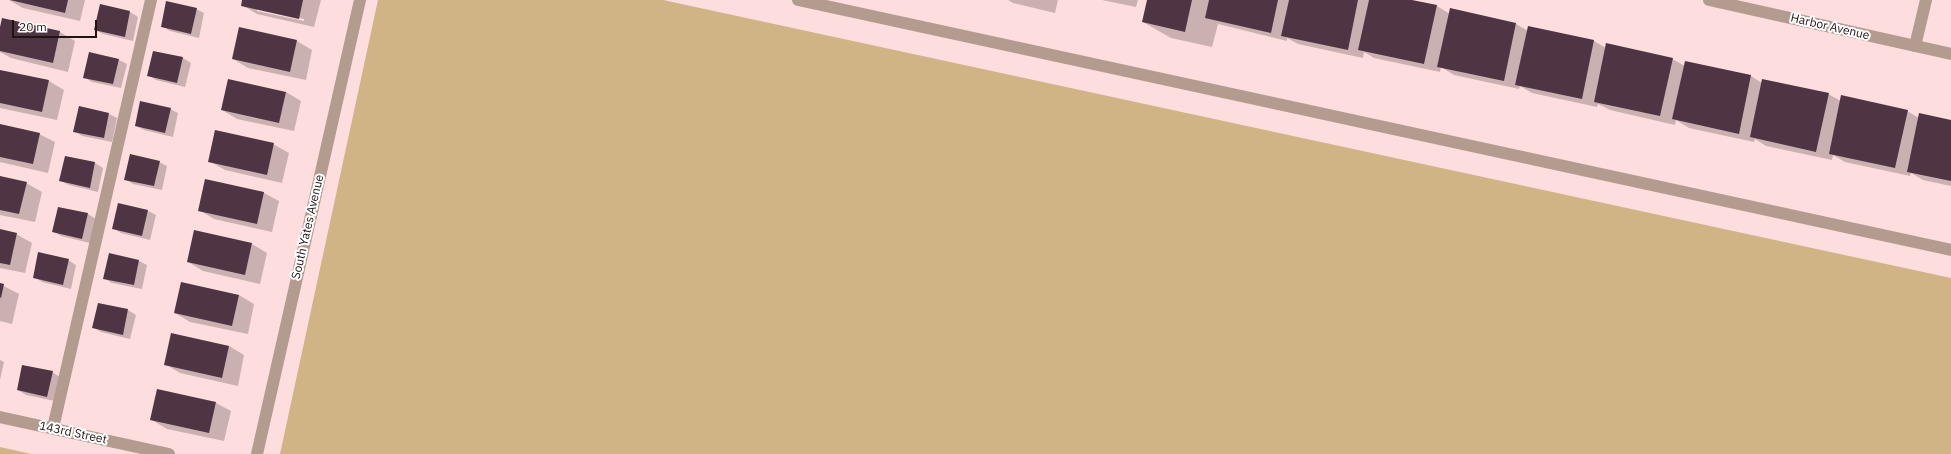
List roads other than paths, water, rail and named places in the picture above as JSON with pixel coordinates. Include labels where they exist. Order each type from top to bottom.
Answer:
[{"type":"street","points":[[53,428],[151,0]]},
{"type":"street","name":"South Yates Avenue","points":[[257,454],[360,0]]},
{"type":"street","points":[[798,0],[1951,250]]},
{"type":"street","name":"Harbor Avenue","points":[[1712,0],[1951,54]]},
{"type":"street","points":[[1915,46],[1926,0]]},
{"type":"street","name":"143rd Street","points":[[0,417],[169,454]]}]
